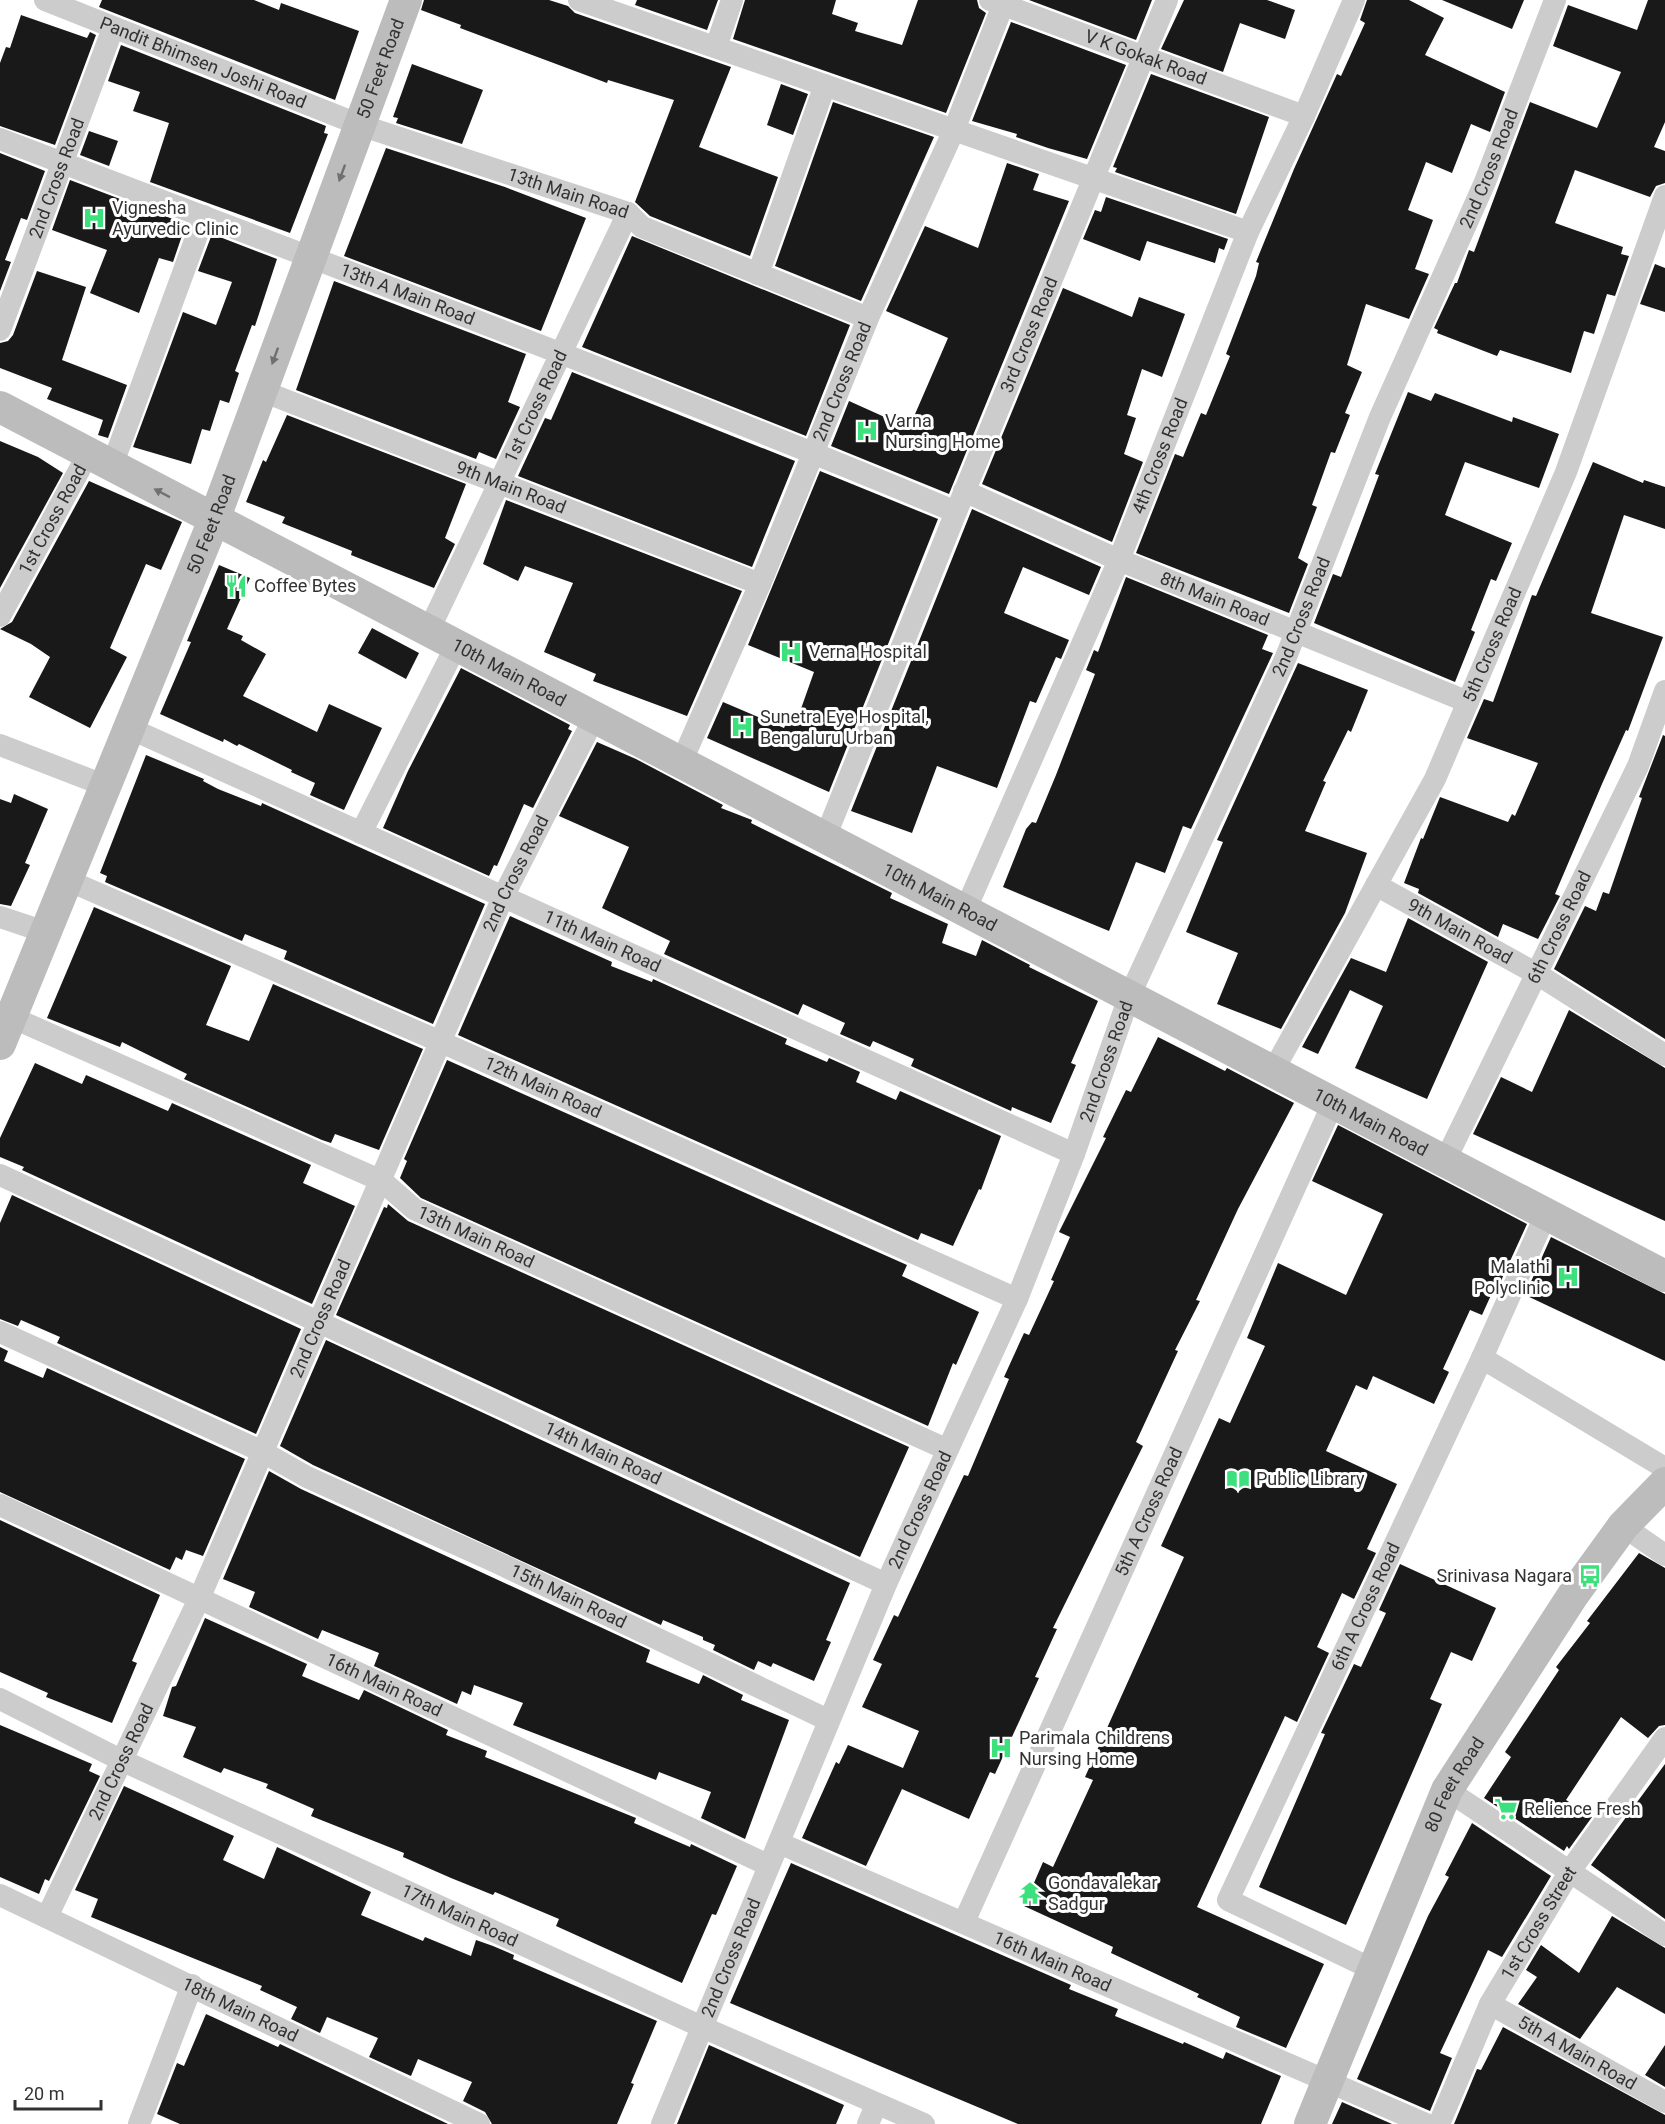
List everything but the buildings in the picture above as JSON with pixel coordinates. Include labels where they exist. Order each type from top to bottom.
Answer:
[{"type":"main road","name":"50 Feet Road","points":[[5,1030],[214,520],[406,0]]},
{"type":"main road","name":"10th Main Road","points":[[0,407],[1665,1276]]},
{"type":"main road","name":"80 Feet Road","points":[[1310,2124],[1448,1790],[1574,1595],[1623,1526],[1665,1483]]},
{"type":"street","name":"Pandit Bhimsen Joshi Road","points":[[45,0],[360,125]]},
{"type":"street","points":[[579,0],[1248,232]]},
{"type":"street","points":[[716,47],[732,0]]},
{"type":"street","name":"3rd Cross Road","points":[[825,838],[964,491],[1167,0]]},
{"type":"street","name":"4th Cross Road","points":[[965,911],[1119,560],[1248,232],[1304,116],[1354,0]]},
{"type":"street","name":"2nd Cross Road","points":[[662,2124],[828,1719],[886,1584],[946,1449],[1017,1299],[1074,1154],[1129,997],[1286,657],[1294,631],[1380,417],[1485,182],[1555,0]]},
{"type":"street","name":"2nd Cross Road","points":[[681,763],[760,584],[868,318],[954,130],[999,2]]},
{"type":"street","name":"V K Gokak Road","points":[[999,2],[1304,116]]},
{"type":"street","name":"2nd Cross Road","points":[[1,323],[64,163],[113,28]]},
{"type":"street","points":[[758,274],[825,85]]},
{"type":"street","name":"13th Main Road","points":[[360,125],[628,213],[642,227],[868,318]]},
{"type":"street","name":"13th A Main Road","points":[[0,138],[561,353],[956,512]]},
{"type":"street","name":"5th Cross Road","points":[[1273,1071],[1435,779],[1566,472],[1665,196]]},
{"type":"street","name":"1st Cross Road","points":[[428,632],[628,213]]},
{"type":"street","name":"1st Cross Road","points":[[0,616],[100,460],[204,216]]},
{"type":"street","name":"9th Main Road","points":[[262,391],[760,584]]},
{"type":"street","name":"8th Main Road","points":[[964,491],[1119,560],[1468,702]]},
{"type":"street","points":[[361,833],[456,646]]},
{"type":"street","name":"6th Cross Road","points":[[1445,1161],[1638,766],[1665,691]]},
{"type":"street","name":"2nd Cross Road","points":[[47,1917],[200,1599],[261,1451],[321,1322],[503,897],[594,718]]},
{"type":"street","name":"11th Main Road","points":[[129,728],[1074,1154]]},
{"type":"street","points":[[0,745],[106,786]]},
{"type":"street","name":"12th Main Road","points":[[67,880],[441,1042],[1017,1299]]},
{"type":"street","name":"9th Main Road","points":[[1376,885],[1537,974],[1665,1055]]},
{"type":"street","points":[[0,917],[45,932]]},
{"type":"street","name":"13th Main Road","points":[[5,1030],[382,1181],[414,1209],[946,1449]]},
{"type":"street","name":"5th A Cross Road","points":[[964,1922],[1334,1103]]},
{"type":"street","name":"14th Main Road","points":[[0,1175],[886,1584]]},
{"type":"street","points":[[1546,1214],[1482,1358],[1665,1468]]},
{"type":"street","name":"15th Main Road","points":[[0,1332],[261,1451],[307,1477],[498,1563],[828,1719]]},
{"type":"street","name":"6th A Cross Road","points":[[1374,1970],[1227,1900],[1482,1358]]},
{"type":"street","name":"16th Main Road","points":[[0,1505],[768,1865]]},
{"type":"street","points":[[1623,1526],[1665,1555]]},
{"type":"street","name":"17th Main Road","points":[[0,1699],[121,1760],[702,2027],[872,2114],[924,2124]]},
{"type":"street","name":"1st Cross Street","points":[[1439,2124],[1490,2004],[1569,1871],[1665,1738]]},
{"type":"street","points":[[1448,1790],[1665,1935]]},
{"type":"street","name":"16th Main Road","points":[[779,1843],[964,1922],[1168,2014],[1426,2124]]},
{"type":"street","name":"18th Main Road","points":[[0,1895],[479,2124]]},
{"type":"street","points":[[139,2124],[192,1985]]},
{"type":"street","name":"5th A Main Road","points":[[1490,2004],[1665,2102]]},
{"type":"place","name":"Vignesha Ayurvedic Clinic","points":[[94,218]]},
{"type":"place","name":"Varna Nursing Home","points":[[867,431]]},
{"type":"place","name":"Coffee Bytes","points":[[236,586]]},
{"type":"place","name":"Verna Hospital","points":[[791,652]]},
{"type":"place","name":"Sunetra Eye Hospital, Bengaluru Urban","points":[[742,727]]},
{"type":"place","name":"Malathi Polyclinic","points":[[1568,1277]]},
{"type":"place","name":"Public Library","points":[[1238,1479]]},
{"type":"place","name":"Srinivasa Nagara","points":[[1590,1576]]},
{"type":"place","name":"Parimala Childrens Nursing Home","points":[[1001,1748]]},
{"type":"place","name":"Relience Fresh","points":[[1506,1809]]},
{"type":"place","name":"Gondavalekar Sadgur","points":[[1030,1893]]}]
